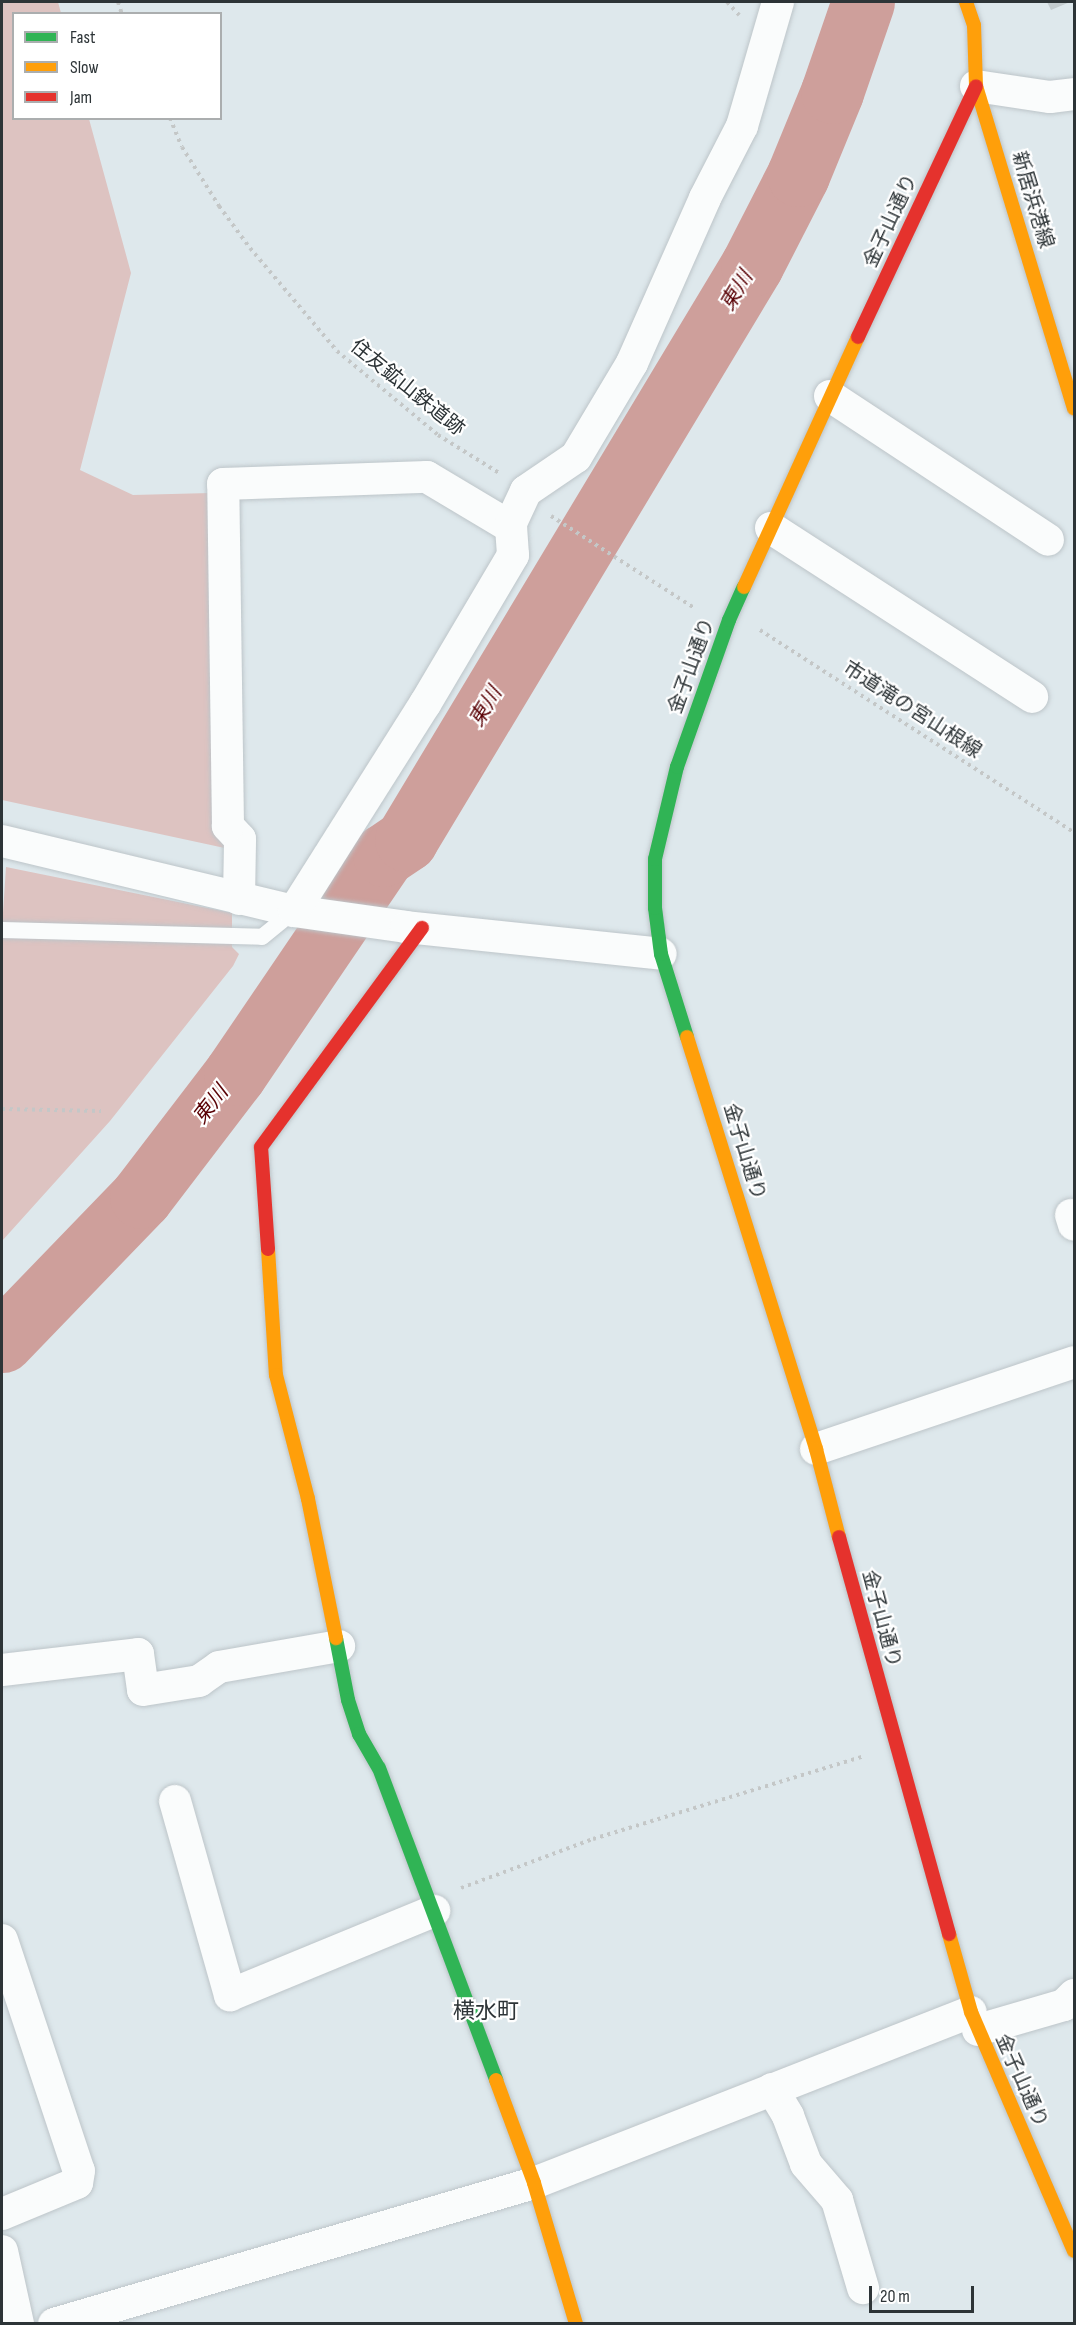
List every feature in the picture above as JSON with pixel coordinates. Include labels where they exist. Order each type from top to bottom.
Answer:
[{"type":"street","points":[[297,912],[425,704],[513,555],[511,527],[576,457],[632,363],[691,228],[742,126],[778,2]]},
{"type":"street","name":"新居浜港線","points":[[966,2],[974,25],[976,86],[1074,408]]},
{"type":"street","points":[[976,86],[1050,97],[1074,94]]},
{"type":"street","name":"金子山通り","points":[[976,86],[830,396],[729,620],[677,767],[655,860],[655,908],[661,954],[816,1449],[895,1747],[974,2021],[1074,2251]]},
{"type":"street","points":[[830,396],[1048,540]]},
{"type":"street","points":[[239,899],[240,839],[228,826],[227,656],[222,557],[223,484],[427,477],[511,527]]},
{"type":"street","points":[[771,528],[1032,697]]},
{"type":"street","points":[[2,841],[297,912],[661,954]]},
{"type":"street","points":[[414,927],[261,1147],[276,1375],[308,1499],[348,1700],[359,1734],[379,1768],[534,2183],[576,2324]]},
{"type":"street","points":[[816,1449],[1074,1362]]},
{"type":"street","points":[[2,1670],[138,1654],[143,1690],[199,1681],[219,1667],[339,1646]]},
{"type":"street","points":[[175,1802],[230,1995],[432,1906]]},
{"type":"street","points":[[2,1940],[79,2171],[77,2183],[2,2214]]},
{"type":"street","points":[[54,2324],[534,2183],[772,2089],[974,2021],[1064,2005],[1074,1995]]},
{"type":"street","points":[[772,2089],[788,2116],[806,2164],[837,2200],[863,2289]]},
{"type":"street","points":[[2,2251],[18,2324]]},
{"type":"lane","points":[[2,930],[262,937],[297,912]]},
{"type":"path","name":"住友鉱山鉄道跡","points":[[171,120],[183,147],[219,206],[250,248],[337,351],[438,435],[695,609],[729,620]]},
{"type":"path","name":"市道滝の宮山根線","points":[[729,620],[757,629],[1074,832]]},
{"type":"path","points":[[2,1109],[101,1111]]},
{"type":"path","points":[[432,1906],[593,1839],[895,1747]]},
{"type":"shaded area","points":[[2,2],[58,2],[61,12],[12,12],[12,120],[89,120],[131,273],[80,470],[133,495],[210,493],[234,850],[2,800]]},
{"type":"shaded area","points":[[6,867],[232,913],[232,947],[239,954],[233,966],[110,1121],[2,1241],[2,928]]},
{"type":"building","points":[[1047,2],[1070,2],[1051,10]]},
{"type":"waterway","name":"東川","points":[[2,1341],[141,1197],[235,1074],[384,855],[406,840],[752,265],[798,175],[832,92],[863,2]]},
{"type":"traffic: fast","points":[[687,1037],[661,954],[655,908],[655,859],[677,767],[729,620],[744,587]]},
{"type":"traffic: fast","points":[[336,1638],[348,1700],[359,1734],[379,1768],[496,2080]]},
{"type":"traffic: slow","points":[[966,2],[974,25],[976,86],[1074,408]]},
{"type":"traffic: slow","points":[[744,587],[858,337]]},
{"type":"traffic: slow","points":[[687,1037],[816,1449],[839,1537]]},
{"type":"traffic: slow","points":[[268,1249],[276,1375],[308,1499],[336,1638]]},
{"type":"traffic: slow","points":[[949,1934],[971,2012],[1074,2251]]},
{"type":"traffic: slow","points":[[496,2080],[534,2183],[576,2324]]},
{"type":"traffic: jam","points":[[858,337],[976,86]]},
{"type":"traffic: jam","points":[[268,1249],[261,1147],[422,928]]},
{"type":"traffic: jam","points":[[839,1537],[949,1934]]},
{"type":"district","name":"横水町","points":[[486,2012]]}]
